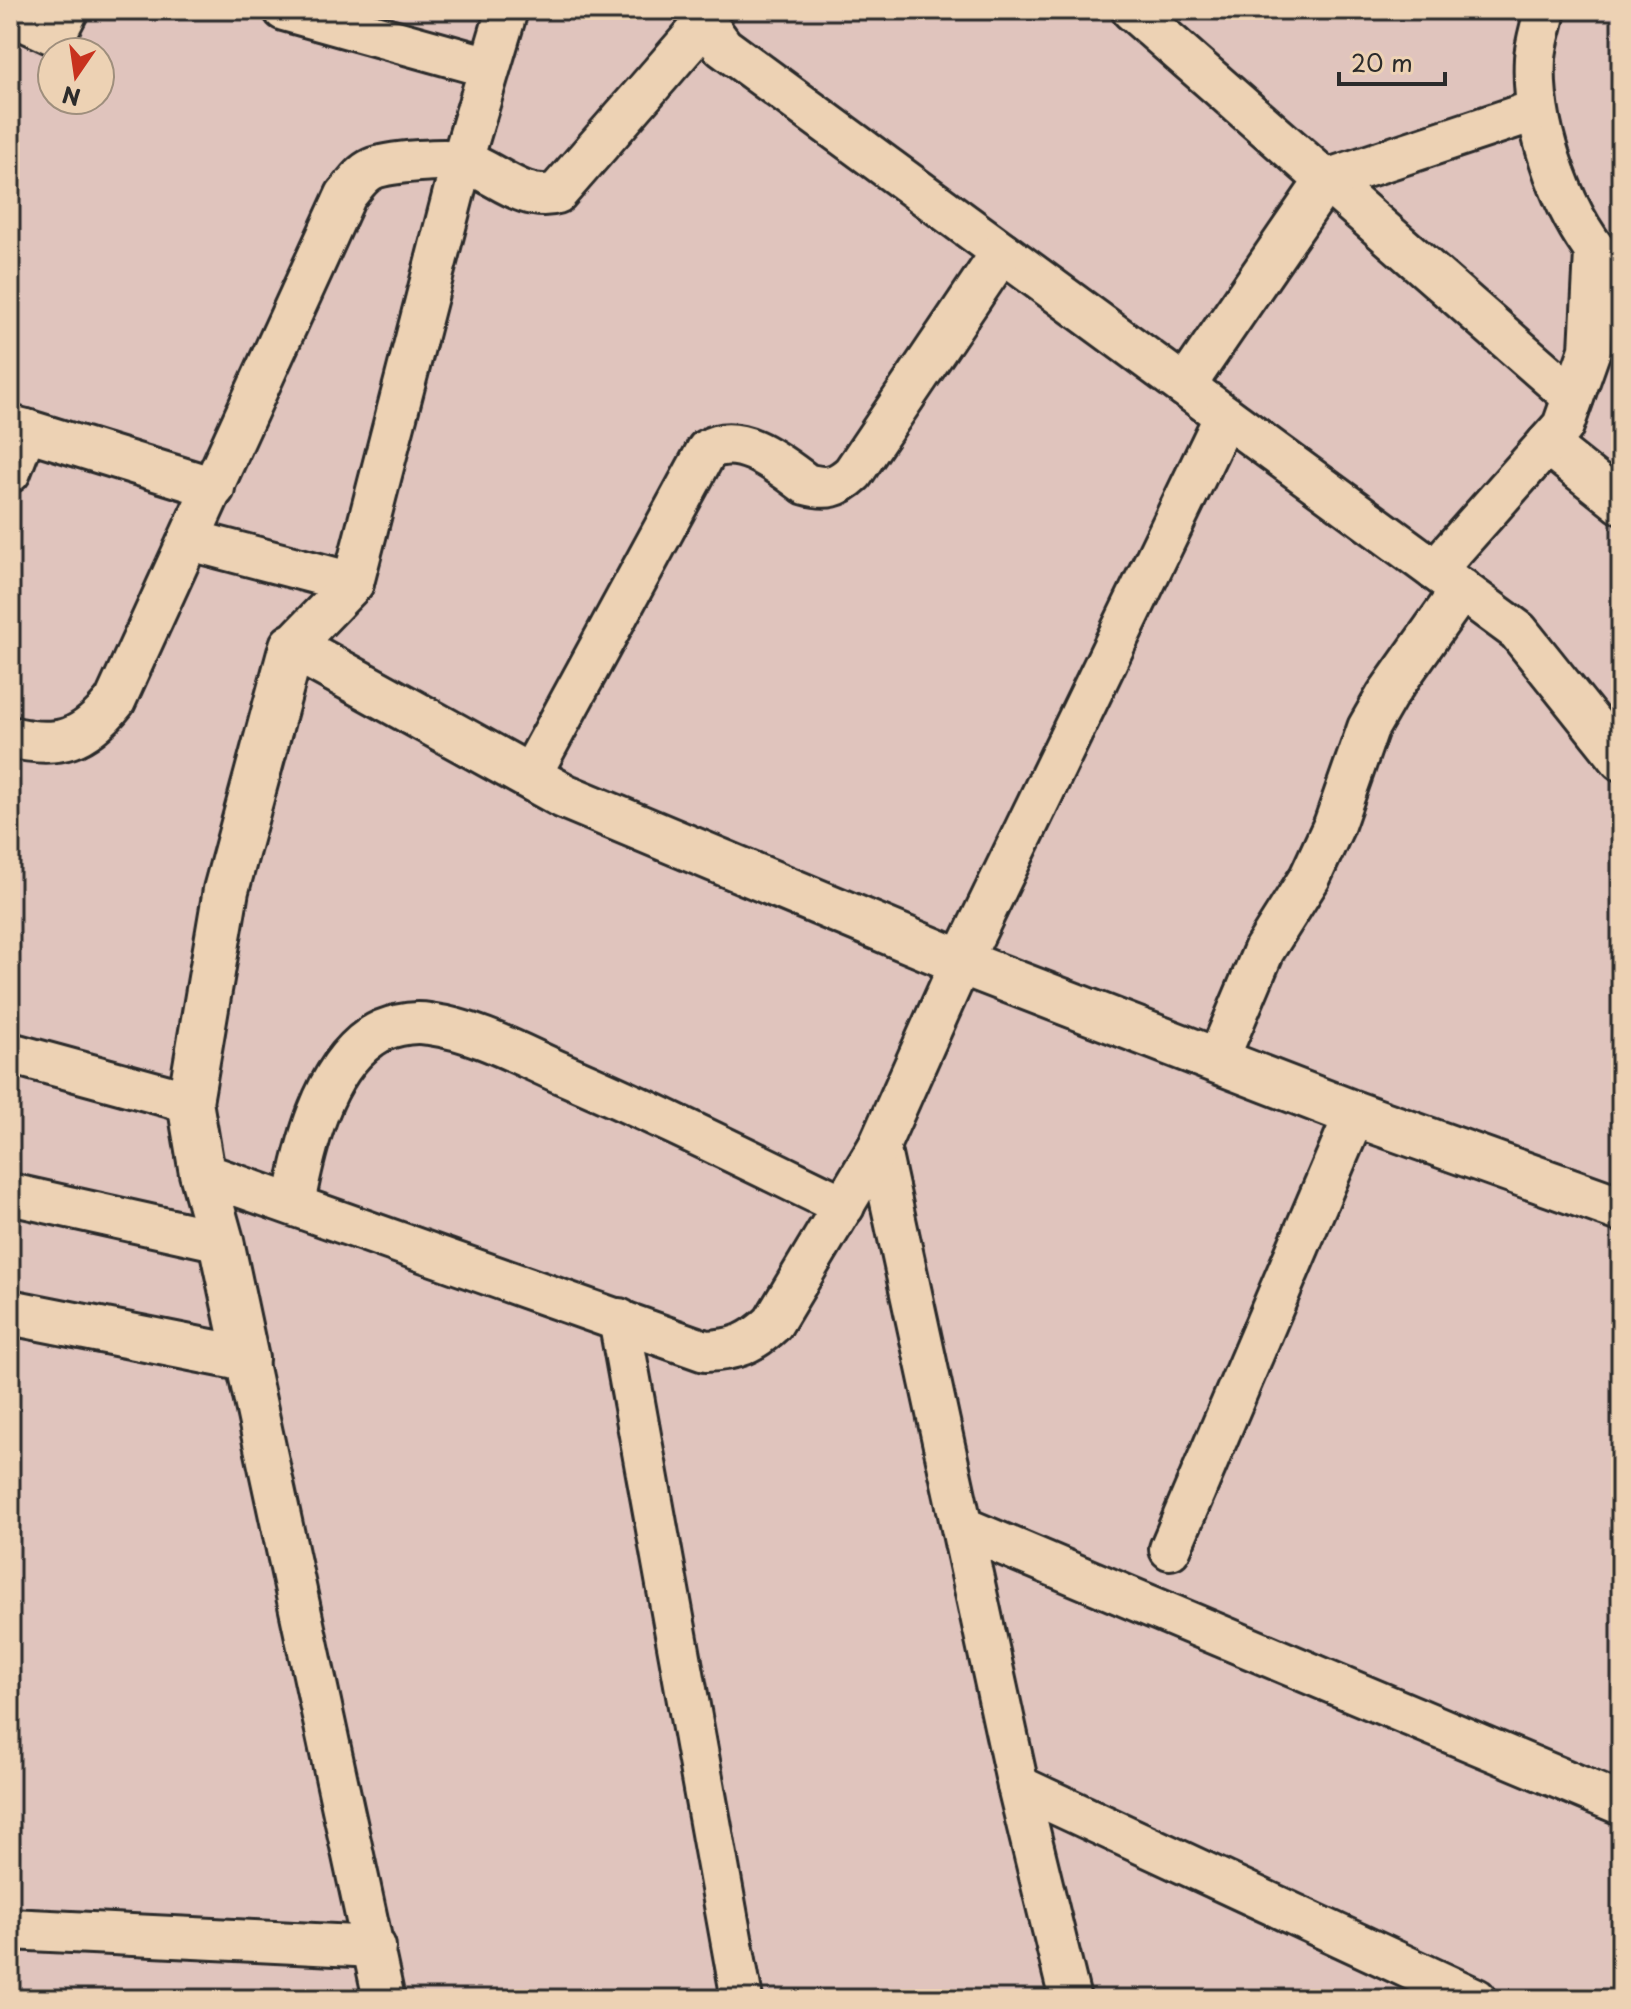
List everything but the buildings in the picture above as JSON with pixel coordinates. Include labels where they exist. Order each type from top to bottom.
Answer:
[{"type":"main road","points":[[10,1312],[246,1359],[221,1241],[202,1173],[190,1102],[226,890],[292,646],[531,774],[564,796],[961,962],[1355,1114],[1621,1209]]},
{"type":"street","points":[[10,14],[55,35],[68,10]]},
{"type":"street","points":[[284,10],[489,67]]},
{"type":"street","points":[[292,646],[353,583],[462,161],[507,10]]},
{"type":"street","points":[[1132,10],[1573,397]]},
{"type":"street","points":[[1218,1059],[1264,950],[1310,877],[1334,825],[1368,728],[1448,580],[1563,426],[1590,350],[1608,266],[1555,176],[1537,110],[1535,57],[1545,10]]},
{"type":"street","points":[[10,737],[47,742],[76,738],[98,722],[115,701],[346,195],[360,177],[373,168],[391,164],[462,161],[534,196],[557,193],[700,16],[723,47],[1518,631],[1621,760]]},
{"type":"street","points":[[1185,386],[1326,180],[1537,110]]},
{"type":"street","points":[[531,774],[707,450],[725,442],[741,443],[806,484],[819,488],[840,485],[853,473],[1002,252]]},
{"type":"street","points":[[202,1173],[705,1351],[733,1350],[754,1342],[773,1323],[879,1146],[961,962],[1225,416]]},
{"type":"street","points":[[10,472],[18,428],[214,488]]},
{"type":"street","points":[[1547,444],[1621,503]]},
{"type":"street","points":[[190,540],[353,583]]},
{"type":"street","points":[[294,1204],[306,1140],[346,1063],[371,1037],[397,1025],[426,1023],[468,1032],[620,1098],[844,1206]]},
{"type":"street","points":[[10,1053],[190,1102]]},
{"type":"street","points":[[1170,1549],[1355,1114]]},
{"type":"street","points":[[879,1146],[1018,1786],[1070,1999]]},
{"type":"street","points":[[10,1194],[221,1241]]},
{"type":"street","points":[[619,1319],[742,1999]]},
{"type":"street","points":[[246,1359],[384,1999]]},
{"type":"street","points":[[964,1528],[1621,1804]]},
{"type":"street","points":[[1018,1786],[1476,1999]]},
{"type":"street","points":[[10,1929],[375,1947]]}]
